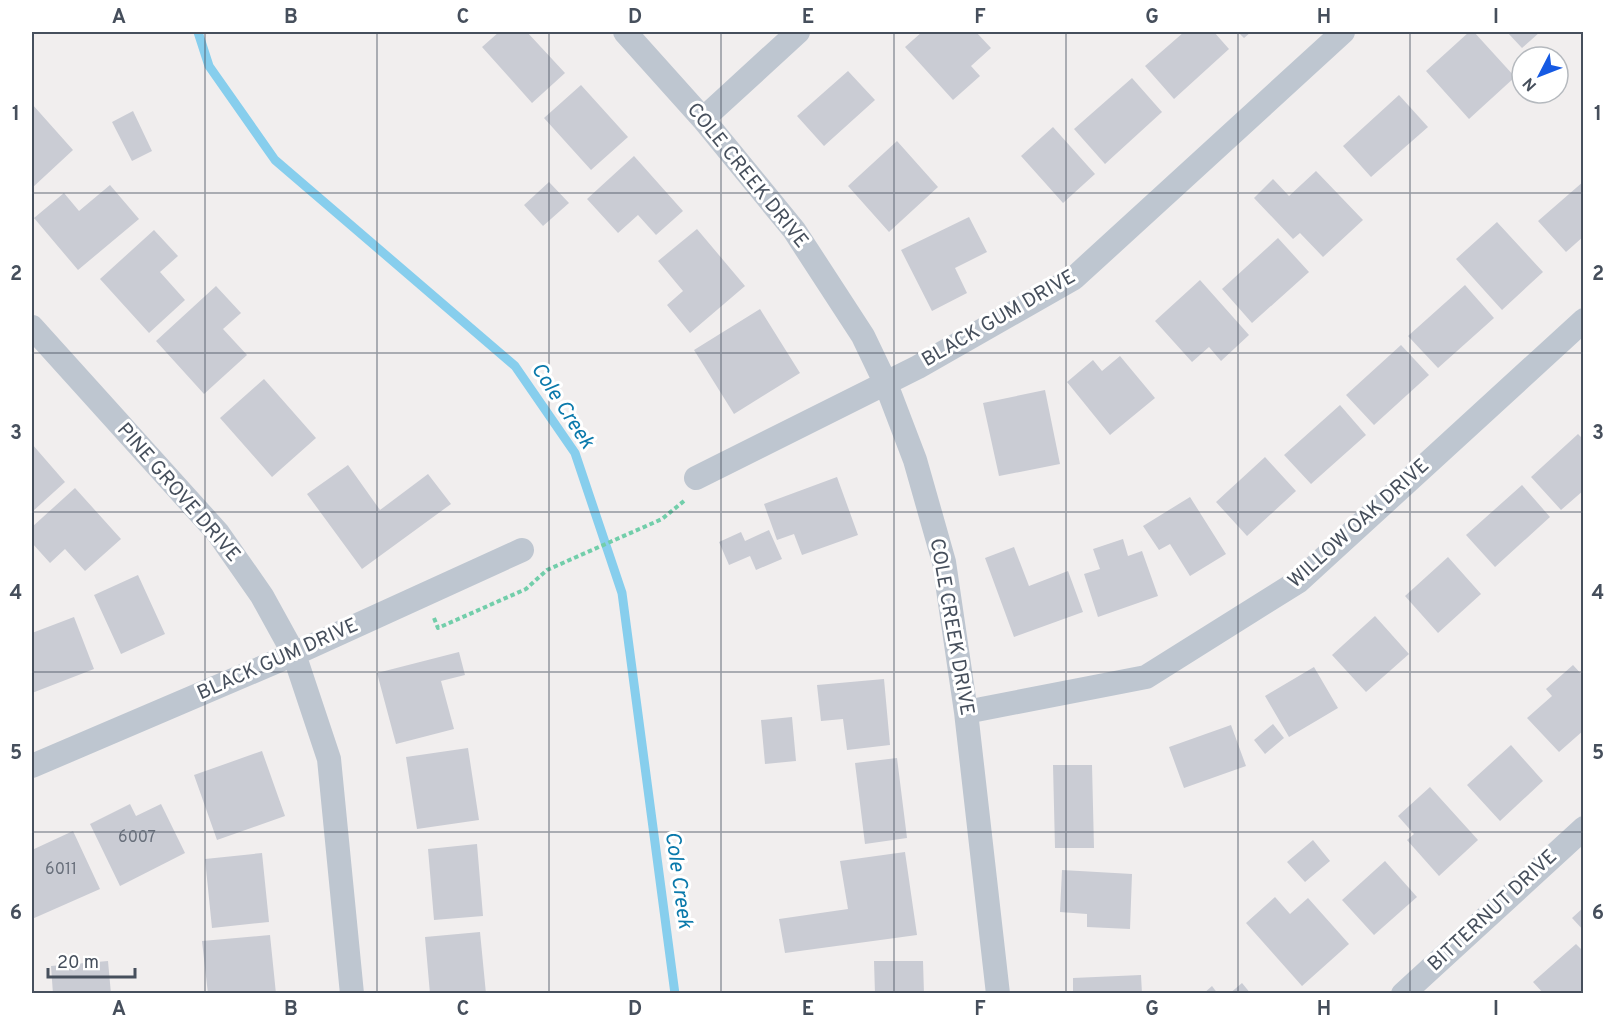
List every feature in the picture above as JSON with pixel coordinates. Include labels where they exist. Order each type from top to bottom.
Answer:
[{"type":"street","name":"COLE CREEK DRIVE","points":[[625,32],[703,118],[795,230],[863,336],[886,384],[915,460],[944,562],[966,712],[998,993]]},
{"type":"street","points":[[703,118],[798,32]]},
{"type":"street","name":"BLACK GUM DRIVE","points":[[696,478],[886,384],[1074,278],[1343,32]]},
{"type":"street","name":"WILLOW OAK DRIVE","points":[[966,712],[1146,677],[1299,581],[1584,320]]},
{"type":"street","name":"PINE GROVE DRIVE","points":[[32,327],[218,533],[261,596],[294,654],[329,759],[352,993]]},
{"type":"street","name":"BLACK GUM DRIVE","points":[[32,766],[294,654],[522,550]]},
{"type":"street","name":"BITTERNUT DRIVE","points":[[1403,993],[1584,828]]},
{"type":"path","points":[[424,595],[438,628],[526,589],[547,570],[662,519]]},
{"type":"building","points":[[499,32],[527,32],[565,73],[532,103],[482,47]]},
{"type":"building","points":[[922,32],[976,32],[991,48],[971,66],[980,76],[953,100],[905,47]]},
{"type":"building","points":[[1184,32],[1214,32],[1229,49],[1174,99],[1145,66]]},
{"type":"building","points":[[1238,32],[1251,32],[1244,38]]},
{"type":"building","points":[[1469,32],[1474,32],[1510,72],[1510,82],[1469,119],[1426,71]]},
{"type":"building","points":[[1507,32],[1540,32],[1525,45],[1519,45]]},
{"type":"building","points":[[848,71],[875,100],[824,146],[797,116]]},
{"type":"building","points":[[1132,78],[1162,112],[1105,164],[1074,129]]},
{"type":"building","points":[[581,85],[628,137],[591,170],[544,118]]},
{"type":"building","points":[[1399,95],[1428,127],[1371,177],[1343,146]]},
{"type":"building","points":[[32,104],[73,150],[32,188]]},
{"type":"building","points":[[133,111],[152,151],[132,161],[112,122]]},
{"type":"building","points":[[1053,127],[1095,174],[1063,203],[1021,156]]},
{"type":"building","points":[[897,141],[938,187],[889,232],[848,186]]},
{"type":"building","points":[[634,156],[683,211],[656,235],[638,215],[618,233],[587,199]]},
{"type":"building","points":[[1316,171],[1363,220],[1323,257],[1300,233],[1293,239],[1254,198],[1273,179],[1289,196]]},
{"type":"building","points":[[1584,181],[1584,236],[1566,252],[1538,221]]},
{"type":"building","points":[[549,182],[569,203],[543,226],[524,205]]},
{"type":"building","points":[[110,185],[139,219],[78,270],[34,218],[64,193],[79,211]]},
{"type":"building","points":[[969,217],[987,252],[955,268],[967,293],[932,311],[901,250]]},
{"type":"building","points":[[1497,222],[1543,272],[1502,310],[1456,259]]},
{"type":"building","points":[[697,229],[745,286],[690,333],[667,305],[683,291],[658,261]]},
{"type":"building","points":[[154,230],[178,256],[160,272],[185,300],[149,333],[100,279]]},
{"type":"building","points":[[1278,238],[1309,272],[1252,323],[1222,289]]},
{"type":"building","points":[[1200,280],[1249,335],[1221,361],[1209,347],[1192,362],[1155,321]]},
{"type":"building","points":[[1465,285],[1494,318],[1438,368],[1408,336]]},
{"type":"building","points":[[216,286],[241,313],[223,329],[247,355],[204,394],[156,341]]},
{"type":"building","points":[[760,309],[800,373],[734,414],[694,350]]},
{"type":"building","points":[[1401,345],[1429,375],[1374,425],[1346,395]]},
{"type":"building","points":[[1120,356],[1155,398],[1110,435],[1067,382],[1093,360],[1102,371]]},
{"type":"building","points":[[264,379],[316,438],[272,477],[220,418]]},
{"type":"building","points":[[1045,390],[1060,464],[999,476],[983,403]]},
{"type":"building","points":[[1340,405],[1366,435],[1311,484],[1284,455]]},
{"type":"building","points":[[1578,434],[1584,440],[1584,490],[1561,510],[1531,477]]},
{"type":"building","points":[[32,444],[65,482],[32,512]]},
{"type":"building","points":[[1265,457],[1296,491],[1247,536],[1216,502]]},
{"type":"building","points":[[348,465],[380,510],[428,474],[451,504],[362,569],[307,494]]},
{"type":"building","points":[[837,477],[858,535],[802,555],[794,534],[777,540],[764,504]]},
{"type":"building","points":[[1522,485],[1550,517],[1495,567],[1466,535]]},
{"type":"building","points":[[75,488],[121,539],[85,571],[65,549],[50,563],[32,543],[32,527]]},
{"type":"building","points":[[1190,497],[1226,554],[1190,576],[1170,544],[1159,550],[1143,526]]},
{"type":"building","points":[[769,530],[782,559],[756,570],[750,556],[729,565],[719,542],[741,532],[745,541]]},
{"type":"building","points":[[1123,539],[1128,556],[1142,551],[1158,596],[1098,617],[1084,574],[1100,569],[1093,549]]},
{"type":"building","points":[[1014,547],[1029,586],[1068,571],[1083,612],[1014,637],[985,558]]},
{"type":"building","points":[[1448,557],[1481,594],[1438,633],[1405,596]]},
{"type":"building","points":[[138,575],[165,634],[121,654],[94,595]]},
{"type":"building","points":[[1375,616],[1409,654],[1366,692],[1332,655]]},
{"type":"building","points":[[74,617],[94,669],[32,693],[32,633]]},
{"type":"building","points":[[459,652],[465,675],[441,681],[454,729],[396,744],[377,673]]},
{"type":"building","points":[[1573,665],[1584,677],[1584,730],[1559,752],[1527,718],[1552,696],[1546,689]]},
{"type":"building","points":[[1314,667],[1338,708],[1289,737],[1265,696]]},
{"type":"building","points":[[884,679],[890,745],[847,750],[843,719],[821,721],[817,685]]},
{"type":"building","points":[[792,717],[796,761],[765,764],[761,720]]},
{"type":"building","points":[[1273,724],[1284,738],[1265,754],[1254,740]]},
{"type":"building","points":[[1231,725],[1246,766],[1184,788],[1169,747]]},
{"type":"building","points":[[1511,745],[1543,781],[1500,821],[1467,785]]},
{"type":"building","points":[[468,748],[479,820],[417,829],[406,757]]},
{"type":"building","points":[[262,751],[285,816],[217,840],[194,775]]},
{"type":"building","points":[[897,758],[907,838],[865,844],[855,763]]},
{"type":"building","points":[[1053,765],[1092,765],[1094,848],[1055,848]]},
{"type":"building","points":[[1430,787],[1478,840],[1439,876],[1407,840],[1414,834],[1398,816]]},
{"type":"building","points":[[130,804],[136,816],[161,804],[185,853],[120,886],[90,824]]},
{"type":"building","points":[[73,831],[100,889],[32,919],[32,850]]},
{"type":"building","points":[[1313,840],[1330,861],[1305,882],[1287,862]]},
{"type":"building","points":[[477,844],[483,916],[434,920],[428,849]]},
{"type":"building","points":[[905,852],[917,935],[785,953],[779,919],[848,909],[840,861]]},
{"type":"building","points":[[262,853],[269,922],[212,928],[205,859]]},
{"type":"building","points":[[1385,861],[1417,897],[1374,935],[1342,900]]},
{"type":"building","points":[[1062,870],[1132,874],[1130,929],[1087,927],[1087,914],[1060,912]]},
{"type":"building","points":[[1275,897],[1290,914],[1308,898],[1349,944],[1302,986],[1246,923]]},
{"type":"building","points":[[1584,907],[1584,931],[1572,918]]},
{"type":"building","points":[[480,932],[486,994],[430,994],[425,937]]},
{"type":"building","points":[[270,935],[276,994],[208,994],[202,941]]},
{"type":"building","points":[[1576,944],[1584,952],[1584,994],[1544,994],[1533,982]]},
{"type":"building","points":[[108,961],[111,994],[53,994],[51,966]]},
{"type":"building","points":[[874,961],[923,961],[924,994],[875,994]]},
{"type":"building","points":[[1141,975],[1142,994],[1073,994],[1073,978]]},
{"type":"building","points":[[1242,983],[1251,994],[1229,994]]},
{"type":"building","points":[[1212,986],[1218,994],[1203,994]]},
{"type":"waterway","name":"Cole Creek","points":[[198,32],[209,66],[275,160],[515,366],[575,453],[622,593],[675,994]]}]
